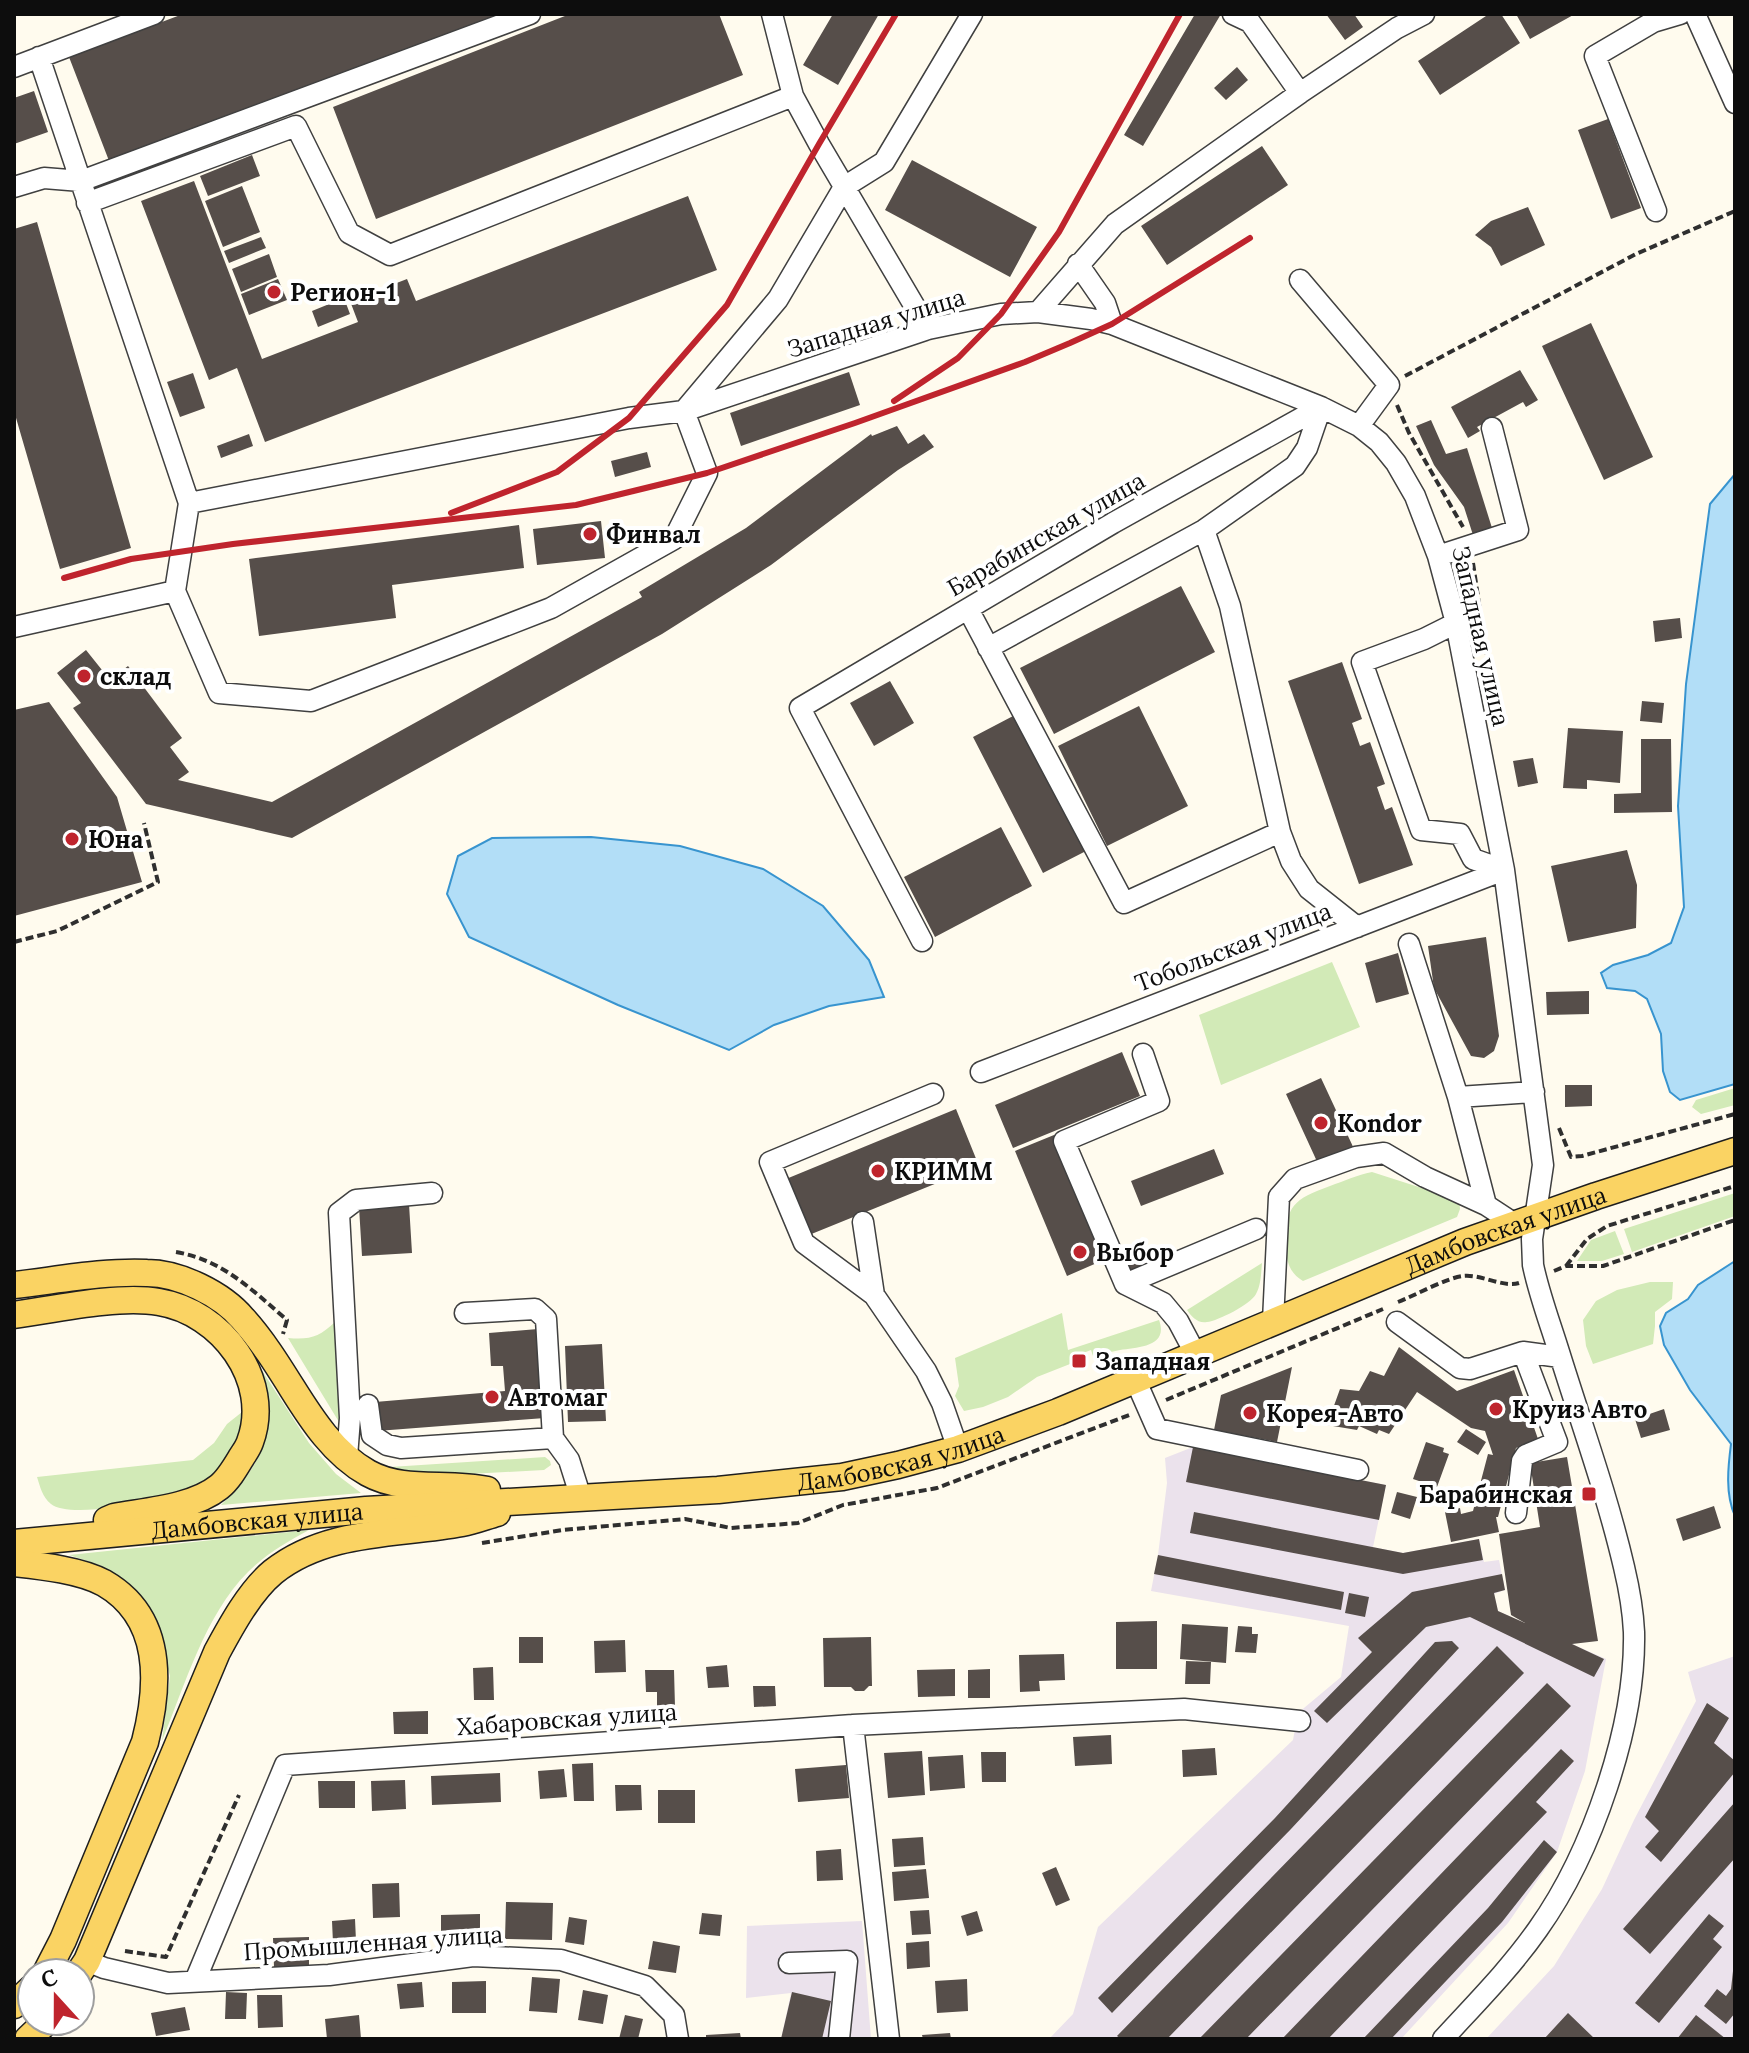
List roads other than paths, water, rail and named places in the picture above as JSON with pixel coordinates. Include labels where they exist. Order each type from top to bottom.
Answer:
[{"type":"main road","name":"Дамбовская улица","points":[[14,1543],[366,1510],[718,1490],[842,1477],[958,1449],[1058,1412],[1465,1242],[1735,1151]]},
{"type":"main road","points":[[14,1285],[150,1272],[187,1282],[215,1294],[242,1317],[270,1353],[314,1424],[368,1473],[392,1483],[478,1488],[535,1501]]},
{"type":"main road","points":[[14,1315],[126,1300],[160,1302],[190,1311],[218,1329],[240,1357],[252,1387],[255,1418],[250,1443],[235,1469],[219,1487],[178,1505],[114,1517],[68,1537]]},
{"type":"main road","points":[[94,1957],[217,1652],[238,1613],[271,1573],[303,1553],[342,1539],[464,1523],[535,1501]]},
{"type":"main road","points":[[14,1563],[56,1568],[101,1582],[126,1598],[142,1621],[153,1652],[156,1684],[145,1742],[54,1957]]},
{"type":"street","points":[[14,67],[154,14]]},
{"type":"street","points":[[14,187],[44,178],[81,181],[530,14]]},
{"type":"street","points":[[772,14],[793,96],[928,329]]},
{"type":"street","points":[[39,57],[189,503],[175,591],[219,693],[311,701],[551,608],[674,539],[707,473],[684,411],[778,299],[844,187],[884,162],[972,14]]},
{"type":"street","points":[[1233,14],[1250,22],[1300,93]]},
{"type":"street","points":[[1038,312],[1115,224],[1300,93],[1394,21],[1424,14]]},
{"type":"street","points":[[1656,211],[1595,56],[1653,22],[1680,14]]},
{"type":"street","points":[[1695,14],[1735,103]]},
{"type":"street","points":[[87,203],[296,126],[349,233],[390,255],[793,96]]},
{"type":"street","points":[[1078,264],[1105,303],[1112,324]]},
{"type":"street","points":[[1300,280],[1389,385],[1359,426]]},
{"type":"street","name":"Западная улица","points":[[189,503],[629,418],[684,411],[928,329],[1001,314],[1038,312],[1112,324],[1321,407],[1359,426],[1379,442],[1396,463],[1415,496],[1438,556],[1456,623],[1504,870],[1543,1165],[1540,1190],[1524,1221],[1536,1278],[1609,1511],[1629,1589],[1634,1632],[1625,1716],[1603,1796],[1579,1855],[1540,1927],[1510,1967],[1443,2039]]},
{"type":"street","points":[[988,648],[1204,530],[1295,466],[1307,448],[1321,407]]},
{"type":"street","name":"Барабинская улица","points":[[922,941],[800,708],[1113,523],[1321,407]]},
{"type":"street","points":[[1438,556],[1518,530],[1492,428]]},
{"type":"street","points":[[1204,530],[1230,606],[1280,832],[1291,861],[1309,889],[1357,927]]},
{"type":"street","points":[[14,627],[175,591]]},
{"type":"street","points":[[968,609],[1124,903],[1280,832]]},
{"type":"street","points":[[1456,623],[1424,639],[1362,662],[1421,830],[1460,834],[1473,859],[1504,870]]},
{"type":"street","name":"Тобольская улица","points":[[981,1072],[1504,870]]},
{"type":"street","points":[[1409,944],[1458,1097],[1486,1205]]},
{"type":"street","points":[[1143,1054],[1159,1101],[1064,1141],[1125,1284],[1163,1303],[1178,1321],[1195,1353]]},
{"type":"street","points":[[1458,1097],[1534,1092]]},
{"type":"street","points":[[933,1094],[770,1162],[804,1243],[874,1295],[926,1371],[942,1403],[958,1449]]},
{"type":"street","points":[[1273,1321],[1279,1197],[1295,1179],[1356,1157],[1384,1153],[1425,1177],[1524,1221]]},
{"type":"street","points":[[347,1457],[350,1418],[339,1213],[356,1200],[432,1193]]},
{"type":"street","points":[[863,1222],[874,1295]]},
{"type":"street","points":[[1125,1284],[1256,1229]]},
{"type":"street","points":[[465,1313],[535,1309],[546,1319],[553,1438],[569,1460],[581,1498]]},
{"type":"street","points":[[1397,1322],[1460,1368],[1470,1369],[1523,1352],[1560,1357]]},
{"type":"street","points":[[1516,1513],[1522,1461],[1526,1455],[1557,1442],[1523,1352]]},
{"type":"street","points":[[1135,1379],[1157,1429],[1358,1470]]},
{"type":"street","points":[[368,1405],[372,1435],[387,1445],[401,1448],[553,1438]]},
{"type":"street","name":"Хабаровская улица","points":[[195,1981],[285,1765],[853,1725],[1184,1709],[1300,1721]]},
{"type":"street","points":[[853,1725],[889,2039]]},
{"type":"street","name":"Промышленная улица","points":[[96,1968],[168,1983],[329,1975],[473,1956],[561,1960],[645,1986],[674,2015],[678,2039]]},
{"type":"street","points":[[789,1963],[847,1961],[839,2039]]},
{"type":"water","points":[[1735,474],[1735,1084],[1680,1100],[1670,1092],[1663,1071],[1661,1034],[1647,999],[1635,991],[1607,988],[1601,973],[1613,965],[1648,955],[1671,943],[1684,907],[1678,806],[1686,684],[1710,504]]},
{"type":"water","points":[[591,837],[680,846],[763,869],[823,906],[869,960],[884,997],[829,1006],[774,1025],[729,1050],[618,1005],[469,937],[447,894],[458,856],[492,838]]},
{"type":"water","points":[[1735,1261],[1735,1516],[1729,1490],[1731,1444],[1690,1390],[1664,1345],[1660,1326],[1666,1313],[1688,1299],[1698,1285]]},
{"type":"railway","points":[[451,513],[557,472],[629,418],[727,305],[896,14]]},
{"type":"railway","points":[[894,401],[958,358],[1001,314],[1059,232],[1180,14]]},
{"type":"railway","points":[[64,578],[131,559],[233,544],[576,505],[707,473],[855,423],[1070,343],[1112,324],[1250,238]]},
{"type":"place","name":"Регион-1","points":[[274,292]]},
{"type":"place","name":"Финвал","points":[[590,534]]},
{"type":"place","name":"склад","points":[[84,676]]},
{"type":"place","name":"Юна","points":[[72,839]]},
{"type":"place","name":"Kondor","points":[[1321,1123]]},
{"type":"place","name":"КРИММ","points":[[878,1171]]},
{"type":"place","name":"Выбор","points":[[1080,1252]]},
{"type":"place","name":"Западная","points":[[1079,1361]]},
{"type":"place","name":"Автомаг","points":[[492,1397]]},
{"type":"place","name":"Круиз Авто","points":[[1496,1409]]},
{"type":"place","name":"Корея-Авто","points":[[1250,1413]]},
{"type":"place","name":"Барабинская","points":[[1589,1494]]}]
